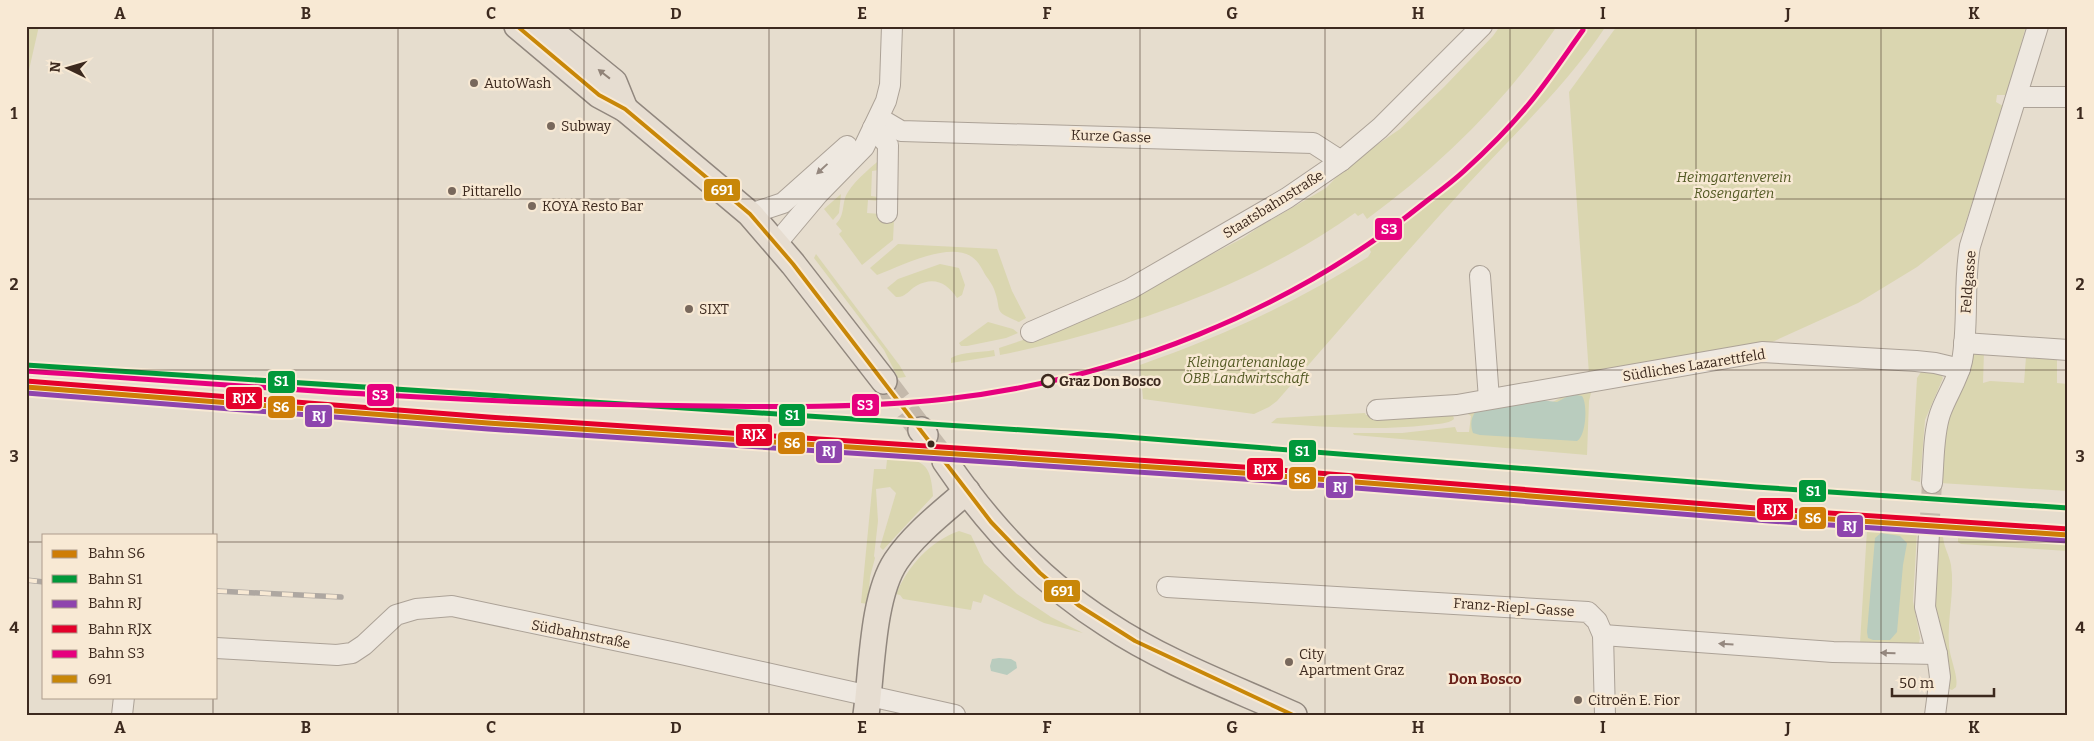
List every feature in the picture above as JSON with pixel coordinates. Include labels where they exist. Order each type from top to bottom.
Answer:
[{"type":"main road","points":[[517,26],[599,95],[625,109],[750,214],[776,244],[884,381]]},
{"type":"main road","points":[[545,26],[614,82],[625,109]]},
{"type":"main road","points":[[945,461],[998,530],[1024,559],[1064,594],[1108,625],[1183,664],[1294,715]]},
{"type":"main road","points":[[867,705],[879,606],[886,582],[896,562],[912,542],[967,491]]},
{"type":"street","points":[[776,244],[818,194],[864,147],[870,138],[886,101],[890,85],[892,26]]},
{"type":"street","name":"Staatsbahnstraße","points":[[1031,332],[1130,290],[1286,198],[1341,161],[1380,128],[1482,26]]},
{"type":"street","name":"Feldgasse","points":[[1932,483],[1938,423],[1960,369],[1964,343],[1966,279],[1970,246],[2038,26]]},
{"type":"street","points":[[2017,97],[2068,97]]},
{"type":"street","points":[[876,123],[888,145],[887,213]]},
{"type":"street","points":[[750,214],[783,203],[851,142],[876,123]]},
{"type":"street","name":"Kurze Gasse","points":[[876,123],[901,131],[1313,143],[1341,161]]},
{"type":"street","points":[[1480,276],[1489,399]]},
{"type":"street","points":[[1964,343],[2068,350]]},
{"type":"street","name":"Südliches Lazarettfeld","points":[[1377,410],[1439,407],[1762,352],[1916,361],[1960,369]]},
{"type":"street","points":[[1929,533],[1926,607],[1937,654],[1940,677],[1935,715]]},
{"type":"street","name":"Franz-Riepl-Gasse","points":[[1167,587],[1588,612],[1597,621],[1603,635]]},
{"type":"street","name":"Südbahnstraße","points":[[218,648],[336,654],[352,653],[364,646],[396,615],[416,609],[452,606],[681,654],[867,705],[955,715]]},
{"type":"street","points":[[1605,715],[1603,635],[1833,652],[1937,654]]},
{"type":"street","points":[[122,715],[124,698]]},
{"type":"green space","points":[[26,26],[39,26],[26,83]]},
{"type":"green space","points":[[1500,26],[1557,26],[1516,80],[1471,130],[1421,176],[1367,219],[1363,213],[1358,216],[1355,213],[1273,263],[1230,284],[1140,319],[1094,333],[1000,355],[999,348],[1023,340],[1155,284],[1243,238],[1326,188],[1349,164],[1400,129],[1444,87],[1493,36]]},
{"type":"green space","name":"Kleingartenanlage ÖBB Landwirtschaft","points":[[1588,26],[1606,26],[1558,88],[1469,183],[1277,401],[1254,414],[1143,399],[1140,365],[1199,343],[1257,318],[1341,274],[1368,257],[1371,252],[1369,248],[1384,239],[1447,189],[1520,115],[1526,112]]},
{"type":"green space","name":"Heimgartenverein Rosengarten","points":[[1617,26],[2026,26],[2007,95],[1997,95],[1996,102],[2003,106],[1963,231],[1917,267],[1858,303],[1761,347],[1589,374],[1569,92]]},
{"type":"green space","points":[[885,155],[879,170],[872,171],[871,196],[878,197],[880,201],[868,200],[867,213],[880,214],[881,220],[894,220],[893,240],[862,265],[839,234],[842,231],[836,224],[841,216],[848,192],[860,177]]},
{"type":"green space","points":[[841,194],[839,213],[833,220],[824,209]]},
{"type":"green space","points":[[898,244],[997,249],[1012,291],[1026,318],[1019,322],[1001,313],[993,287],[977,261],[962,253],[938,253],[877,275],[870,268]]},
{"type":"green space","points":[[816,254],[900,366],[906,377],[898,378],[884,350],[814,258]]},
{"type":"green space","points":[[940,264],[959,268],[965,285],[962,295],[957,298],[949,288],[934,281],[916,286],[899,297],[896,297],[887,288],[898,279]]},
{"type":"green space","points":[[988,322],[1013,329],[1018,333],[1006,338],[961,346],[959,343]]},
{"type":"green space","points":[[994,350],[995,356],[951,363],[951,358],[956,356]]},
{"type":"green space","points":[[1984,351],[1983,383],[1990,381],[2024,383],[2026,357],[2057,358],[2057,383],[2068,384],[2068,491],[1940,483],[1946,423],[1972,353]]},
{"type":"green space","points":[[1921,372],[1939,372],[1943,378],[1925,420],[1920,482],[1911,480],[1917,378]]},
{"type":"green space","points":[[1592,389],[1589,401],[1587,455],[1354,435],[1353,433],[1402,433],[1455,427],[1457,432],[1469,432],[1471,416],[1468,414],[1470,411],[1535,402],[1545,406],[1566,395]]},
{"type":"green space","points":[[1365,413],[1366,415],[1417,413],[1453,415],[1454,419],[1439,424],[1389,428],[1271,423],[1277,418]]},
{"type":"green space","points":[[892,458],[918,461],[923,465],[930,476],[933,496],[883,550],[880,547],[896,493],[890,487],[876,489],[878,521],[875,558],[870,577],[868,604],[861,603],[874,469],[886,469],[887,460]]},
{"type":"green space","points":[[1867,530],[1917,532],[1913,601],[1920,638],[1919,643],[1860,643]]},
{"type":"green space","points":[[959,531],[971,535],[984,563],[1017,594],[1051,617],[1083,633],[1044,623],[984,594],[981,603],[973,601],[971,610],[903,599],[900,595],[896,594],[914,564],[929,548],[948,535]]},
{"type":"green space","points":[[1937,534],[1943,535],[1952,575],[1949,646],[1957,683],[1956,687],[1952,690],[1947,688],[1934,608]]},
{"type":"green space","points":[[1958,537],[2068,545],[2068,551],[1961,544],[1958,542]]},
{"type":"shaded area","points":[[1572,394],[1582,396],[1585,406],[1584,427],[1577,441],[1473,433],[1471,421],[1476,411],[1540,400],[1557,402]]},
{"type":"shaded area","points":[[1881,533],[1900,536],[1907,543],[1903,565],[1897,632],[1890,640],[1873,640],[1868,638],[1867,632],[1875,538]]},
{"type":"shaded area","points":[[992,659],[1011,659],[1016,662],[1017,668],[1007,675],[991,671]]},
{"type":"tunnel","points":[[884,381],[921,430]]},
{"type":"tunnel","points":[[925,435],[945,461]]},
{"type":"tunnel","points":[[1929,533],[1932,483]]},
{"type":"railway","points":[[26,580],[42,582]]},
{"type":"railway","points":[[218,591],[341,597]]},
{"type":"rail line","name":"S3","points":[[26,371],[411,397],[642,405],[794,406],[870,405],[946,399],[1010,390],[1074,376],[1137,357],[1199,334],[1259,307],[1317,277],[1372,242],[1444,188],[1505,131],[1528,105],[1583,30]]},
{"type":"rail line","name":"S1","points":[[26,365],[1114,436],[1756,487],[2068,508]]},
{"type":"rail line","name":"RJX","points":[[26,381],[488,417],[1243,467],[1769,509],[2068,529]]},
{"type":"rail line","name":"S6","points":[[26,387],[488,423],[1243,473],[1769,515],[2068,535]]},
{"type":"rail line","name":"RJ","points":[[26,393],[488,429],[1243,479],[1769,521],[2068,541]]},
{"type":"transit line","name":"691","points":[[517,26],[599,95],[625,109],[750,214],[793,264],[991,522],[1040,573],[1078,605],[1135,641],[1293,715]]},
{"type":"place","name":"AutoWash","points":[[474,83]]},
{"type":"place","name":"Subway","points":[[551,126]]},
{"type":"place","name":"Pittarello","points":[[452,191]]},
{"type":"place","name":"KOYA Resto Bar","points":[[532,206]]},
{"type":"place","name":"SIXT","points":[[689,309]]},
{"type":"place","name":"Graz Don Bosco","points":[[1048,381]]},
{"type":"place","name":"City Apartment Graz","points":[[1289,662]]},
{"type":"place","name":"Citroën E. Fior","points":[[1578,700]]},
{"type":"district","name":"Don Bosco","points":[[1485,679]]}]
